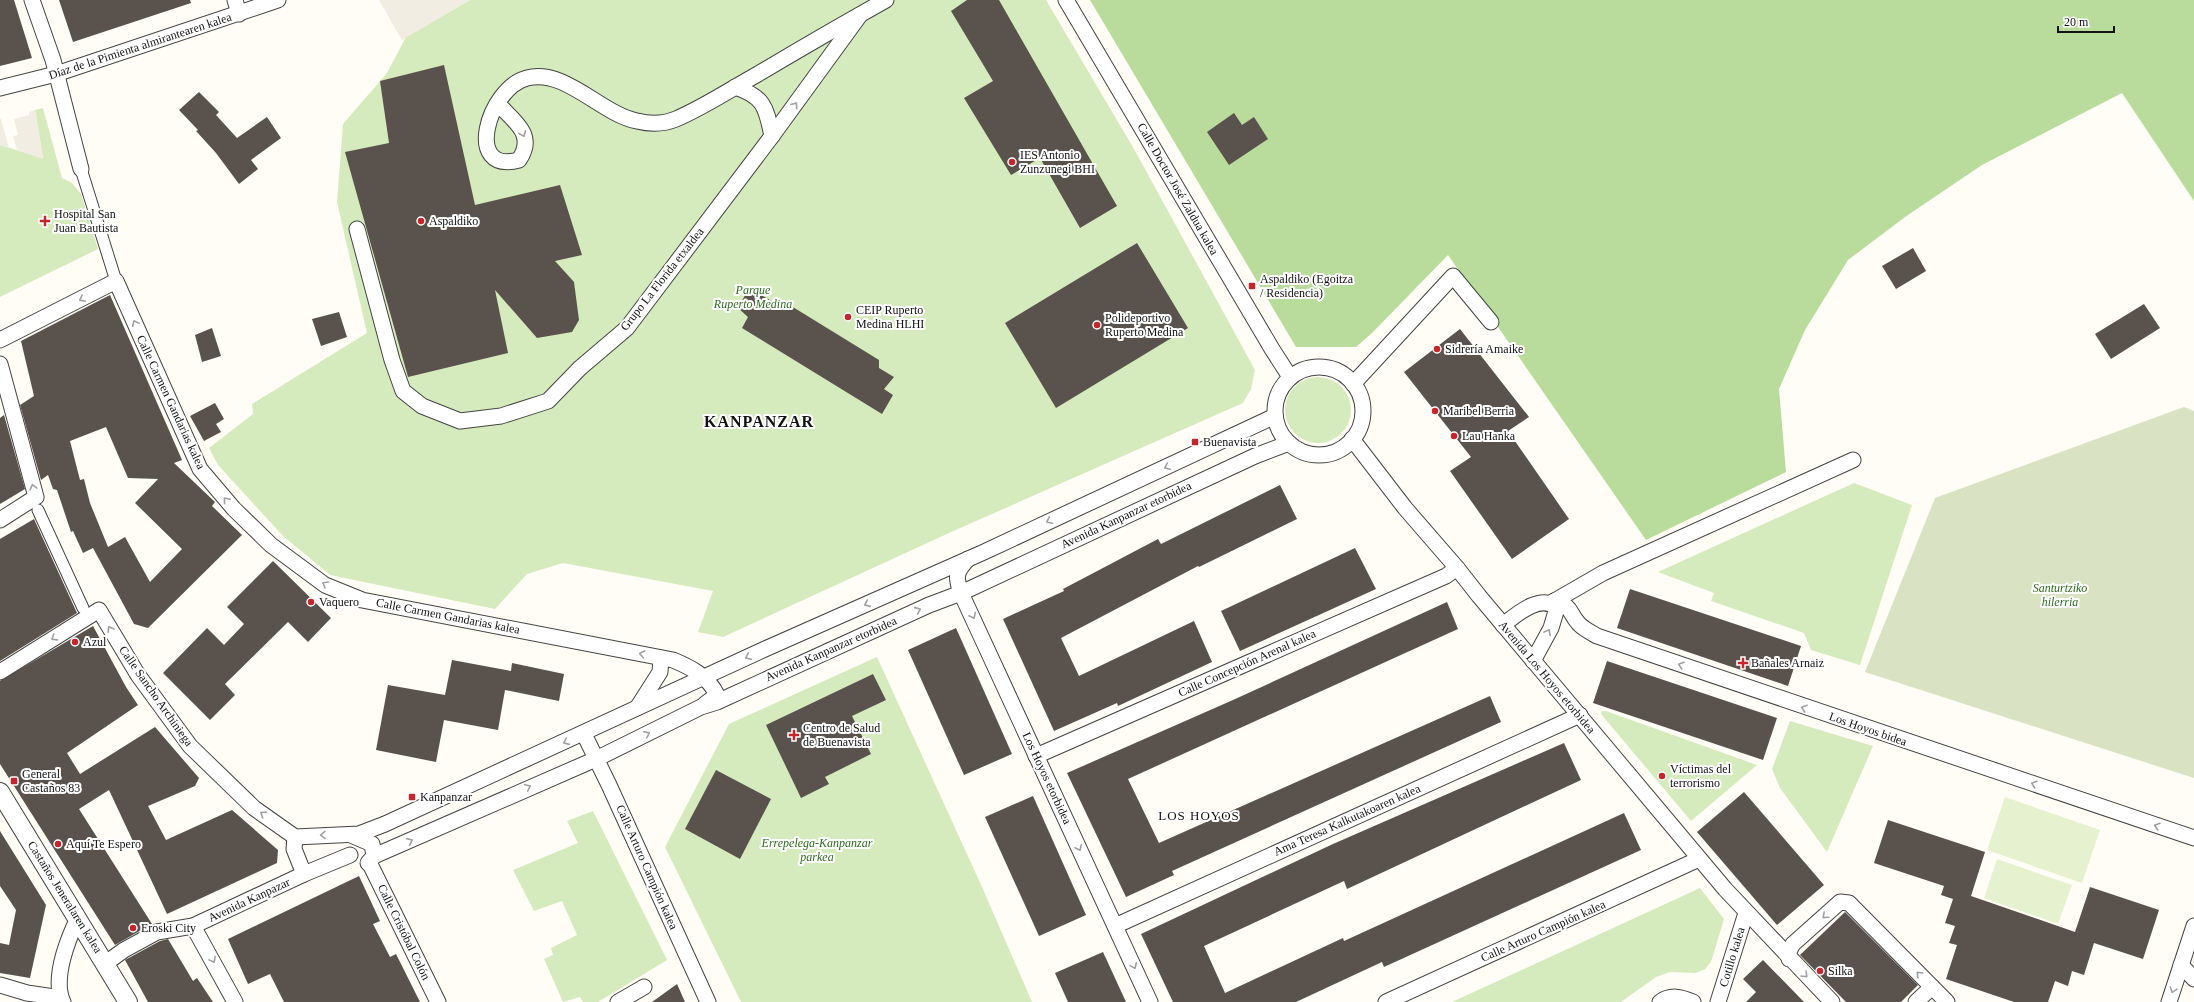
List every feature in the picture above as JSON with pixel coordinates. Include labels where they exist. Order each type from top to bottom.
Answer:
[{"type":"street","name":"Calle Carmen Gandarias kalea","points":[[32,0],[56,74],[81,169],[116,281],[200,469],[234,508],[271,546],[325,585],[362,600],[672,660],[694,669],[713,687],[717,694],[701,707]]},
{"type":"street","name":"Díaz de la Pimienta almirantearen kalea","points":[[0,88],[56,74],[237,7],[278,0]]},
{"type":"street","name":"Grupo La Florida etxaldea","points":[[498,104],[502,93],[508,89],[526,78],[542,76],[559,80],[616,114],[636,121],[655,123],[674,120],[735,87],[886,0]]},
{"type":"street","name":"Calle Doctor José Zaldua kalea","points":[[1066,0],[1279,361],[1290,377]]},
{"type":"street","name":"Grupo La Florida etxaldea","points":[[357,229],[392,360],[403,391],[422,406],[460,421],[501,416],[548,401],[580,368],[626,328],[772,136],[860,15]]},
{"type":"street","points":[[735,87],[751,92],[766,107],[772,136]]},
{"type":"street","points":[[1353,384],[1453,276],[1491,322]]},
{"type":"street","points":[[0,340],[116,281]]},
{"type":"street","points":[[0,364],[36,497],[0,520]]},
{"type":"street","points":[[1316,367],[1330,368],[1343,374],[1353,384],[1360,394],[1362,418],[1359,429],[1352,439],[1342,448],[1329,453],[1315,454],[1301,451],[1289,444],[1278,426],[1275,416],[1276,402],[1281,388],[1290,377],[1302,370],[1316,367]]},
{"type":"street","points":[[304,874],[294,849],[295,837],[360,838],[374,848],[371,859],[358,864],[350,855],[351,845],[360,838],[384,824],[584,734],[1275,416]]},
{"type":"street","name":"Avenida Los Hoyos etorbidea","points":[[1352,439],[1405,508],[1457,568],[1699,859],[1746,913],[1786,951]]},
{"type":"street","name":"Avenida Kanpanzar etorbidea","points":[[371,859],[596,758],[701,707],[724,699],[925,607],[961,593],[1255,456],[1289,444]]},
{"type":"street","points":[[1503,625],[1524,610],[1542,603],[1553,602],[1603,573],[1853,460]]},
{"type":"street","points":[[38,510],[83,608]]},
{"type":"street","name":"Los Hoyos etorbidea","points":[[970,557],[960,568],[956,580],[961,593],[1150,1002]]},
{"type":"street","name":"Calle Concepción Arenal kalea","points":[[1036,756],[1446,576],[1457,568]]},
{"type":"street","points":[[1533,661],[1555,617],[1557,608],[1553,602]]},
{"type":"street","name":"Los Hoyos bidea","points":[[1553,602],[1570,608],[1578,622],[1586,630],[1597,636],[2194,838]]},
{"type":"street","name":"Calle Sancho Archiniega","points":[[0,672],[99,610],[138,675],[190,746],[254,808],[295,837]]},
{"type":"street","points":[[636,710],[660,672],[661,658]]},
{"type":"street","name":"Ama Teresa Kalkutakoaren kalea","points":[[1115,926],[1580,715]]},
{"type":"street","name":"Calle Arturo Campión kalea","points":[[584,734],[708,1002]]},
{"type":"street","name":"Castaños Jeneralaren kalea","points":[[0,792],[106,963],[128,1002]]},
{"type":"street","name":"Avenida Kanpazar","points":[[106,963],[124,950],[157,932],[193,926],[304,874],[350,855]]},
{"type":"street","name":"Calle Cristóbal Colón","points":[[371,859],[438,1002]]},
{"type":"street","name":"Calle Arturo Campión kalea","points":[[1386,1002],[1699,859]]},
{"type":"street","points":[[1832,1002],[1786,951],[1840,902],[1849,903],[1947,1002]]},
{"type":"street","name":"Cotillo kalea","points":[[1718,1002],[1746,913]]},
{"type":"street","points":[[0,985],[27,993],[62,1000],[60,968],[69,936],[78,918]]},
{"type":"street","points":[[193,926],[235,1002]]},
{"type":"street","points":[[2169,1002],[2194,926]]},
{"type":"street","points":[[2181,965],[2194,979]]},
{"type":"street","points":[[618,1002],[644,987]]},
{"type":"street","points":[[1916,1002],[1932,987]]},
{"type":"street","points":[[1660,1002],[1666,997],[1678,996],[1694,1002]]},
{"type":"green space","name":"Parque Ruperto Medina","points":[[470,0],[1046,0],[1134,149],[1255,370],[1251,389],[1243,403],[949,533],[723,637],[698,632],[713,591],[563,563],[527,574],[495,609],[330,575],[283,536],[218,465],[209,448],[253,414],[252,404],[367,333],[337,202],[343,124],[387,73],[406,37]]},
{"type":"green space","points":[[1090,0],[2194,0],[2194,201],[2122,93],[1982,165],[1905,217],[1848,260],[1805,330],[1779,389],[1786,472],[1646,540],[1448,255],[1373,332],[1356,347],[1296,347]]},
{"type":"green space","name":"Hospital San Juan Bautista","points":[[43,108],[62,178],[72,183],[81,194],[98,249],[0,297],[0,145],[43,158],[35,110]]},
{"type":"green space","points":[[1311,377],[1325,377],[1337,382],[1346,391],[1351,403],[1349,423],[1342,434],[1325,443],[1311,443],[1299,438],[1290,429],[1285,417],[1285,403],[1290,391],[1299,382]]},
{"type":"green space","name":"Santurtziko hilerria","points":[[2184,407],[2194,411],[2194,778],[1865,672],[1935,498]]},
{"type":"green space","points":[[1854,483],[1912,505],[1860,665],[1811,650],[1804,633],[1711,601],[1714,593],[1658,572]]},
{"type":"green space","name":"Errepelega-Kanpanzar parkea","points":[[877,657],[982,887],[1032,1002],[741,1002],[665,847],[729,724]]},
{"type":"green space","points":[[1602,711],[1606,711],[1757,765],[1691,821],[1601,714]]},
{"type":"green space","points":[[1790,721],[1873,746],[1827,852],[1780,788],[1772,769]]},
{"type":"green space","points":[[2005,797],[2100,830],[2082,883],[1987,850]]},
{"type":"green space","points":[[593,811],[667,960],[598,1002],[583,1002],[580,997],[563,1002],[544,959],[553,955],[551,948],[577,935],[562,901],[534,911],[513,870],[578,843],[567,821]]},
{"type":"green space","points":[[1997,859],[2072,885],[2058,924],[1984,898]]},
{"type":"green space","points":[[1700,888],[1724,919],[1711,962],[1705,969],[1696,973],[1670,972],[1656,977],[1621,1002],[1452,1002]]},
{"type":"shaded area","points":[[379,0],[470,0],[402,40]]},
{"type":"shaded area","points":[[35,110],[43,159],[17,150],[13,136],[18,135],[14,119],[29,115],[29,112]]},
{"type":"shaded area","points":[[1,119],[9,148],[0,145]]},
{"type":"building","points":[[0,0],[14,0],[32,58],[0,66]]},
{"type":"building","points":[[59,0],[190,0],[191,3],[73,42]]},
{"type":"building","points":[[967,0],[999,0],[1117,206],[1080,228],[1040,158],[1011,175],[964,98],[993,81],[951,11]]},
{"type":"building","name":"Aspaldiko","points":[[444,65],[475,205],[560,185],[582,255],[555,261],[574,282],[579,320],[572,332],[537,338],[495,290],[508,353],[408,377],[345,152],[389,143],[380,81]]},
{"type":"building","points":[[199,92],[219,112],[216,115],[237,138],[267,117],[281,138],[251,160],[258,169],[239,184],[216,153],[196,131],[198,130],[179,110]]},
{"type":"building","points":[[1234,113],[1242,125],[1254,117],[1268,139],[1229,165],[1207,132]]},
{"type":"building","name":"Polideportivo Ruperto Medina","points":[[1137,243],[1188,328],[1056,408],[1005,323]]},
{"type":"building","points":[[1913,248],[1926,271],[1896,289],[1882,266]]},
{"type":"building","points":[[749,288],[786,309],[788,304],[879,360],[879,368],[894,377],[884,389],[893,395],[882,414],[742,328],[748,317],[738,308]]},
{"type":"building","points":[[110,295],[182,460],[174,463],[215,502],[212,506],[242,535],[148,628],[134,624],[93,548],[83,553],[73,531],[71,532],[57,490],[53,489],[48,475],[41,480],[20,405],[34,396],[21,341]],"holes":[[[106,427],[128,478],[158,479],[135,503],[182,549],[150,582],[125,537],[108,547],[90,503],[84,479],[80,480],[70,441]]]},
{"type":"building","points":[[2144,304],[2160,328],[2111,359],[2095,334]]},
{"type":"building","points":[[339,312],[347,337],[321,346],[312,319]]},
{"type":"building","points":[[212,328],[221,356],[202,362],[195,335]]},
{"type":"building","points":[[1460,329],[1529,417],[1508,431],[1569,519],[1512,559],[1450,471],[1471,457],[1404,372]]},
{"type":"building","points":[[215,403],[224,419],[216,424],[221,432],[204,441],[190,416]]},
{"type":"building","points":[[4,415],[25,489],[0,504],[0,418]]},
{"type":"building","points":[[1280,485],[1297,519],[1199,567],[1198,566],[1061,638],[1079,676],[1194,621],[1212,662],[1118,706],[1117,703],[1054,731],[1003,619],[1064,591],[1063,589],[1158,539],[1161,544]]},
{"type":"building","points":[[34,519],[77,613],[0,661],[0,539]]},
{"type":"building","points":[[1355,548],[1376,589],[1240,651],[1221,611]]},
{"type":"building","points":[[273,561],[331,618],[308,642],[288,622],[225,684],[235,695],[210,720],[163,673],[207,628],[224,645],[244,624],[227,607]]},
{"type":"building","points":[[1630,589],[1801,646],[1788,686],[1617,628]]},
{"type":"building","points":[[1447,602],[1458,629],[1128,779],[1159,843],[1490,696],[1501,722],[1172,871],[1174,875],[1126,897],[1067,773],[1233,700]]},
{"type":"building","points":[[93,626],[126,687],[138,705],[67,753],[80,774],[155,727],[199,778],[195,786],[148,806],[166,840],[232,810],[278,850],[277,863],[167,914],[109,790],[79,809],[152,924],[115,945],[0,764],[0,681]]},
{"type":"building","points":[[956,628],[1012,754],[964,775],[908,650]]},
{"type":"building","points":[[452,660],[511,671],[512,663],[564,674],[559,701],[505,690],[498,730],[444,720],[436,762],[376,750],[388,685],[445,695]]},
{"type":"building","points":[[1607,661],[1777,718],[1763,760],[1593,703]]},
{"type":"building","name":"Centro de Salud de Buenavista","points":[[873,674],[886,700],[852,716],[871,754],[825,777],[829,784],[801,798],[766,725]]},
{"type":"building","points":[[1564,743],[1581,780],[1347,889],[1344,881],[1204,946],[1225,993],[1343,938],[1344,941],[1624,813],[1641,850],[1384,967],[1382,962],[1296,1002],[1173,1002],[1141,934],[1333,844]]},
{"type":"building","points":[[716,770],[771,799],[740,859],[685,829]]},
{"type":"building","points":[[1744,792],[1824,885],[1777,925],[1697,832]]},
{"type":"building","points":[[1033,796],[1086,915],[1039,936],[985,817]]},
{"type":"building","points":[[1888,820],[1985,852],[1971,896],[2075,932],[2090,887],[2159,910],[2143,959],[2094,943],[2084,975],[2072,971],[2068,986],[2055,981],[2048,1002],[2014,1002],[1946,979],[1957,945],[1949,943],[1955,926],[1945,923],[1953,899],[1941,895],[1944,886],[1874,863]]},
{"type":"building","points":[[0,831],[46,905],[30,978],[0,973],[0,943],[9,945],[16,910],[0,886]]},
{"type":"building","points":[[359,876],[380,921],[373,924],[390,957],[396,954],[420,1002],[284,1002],[270,974],[248,984],[228,939]]},
{"type":"building","points":[[1845,912],[1918,985],[1901,1002],[1846,1002],[1800,955]]},
{"type":"building","points":[[168,939],[193,981],[197,978],[213,1002],[148,1002],[125,960],[160,941]]},
{"type":"building","points":[[1103,952],[1126,1002],[1068,1002],[1055,973]]},
{"type":"building","points":[[1763,960],[1804,1002],[1746,1002],[1756,992],[1743,979]]},
{"type":"building","points":[[677,984],[685,1002],[652,1002]]},
{"type":"place","name":"IES Antonio Zunzunegi BHI","points":[[1012,162]]},
{"type":"place","name":"Hospital San Juan Bautista","points":[[45,221]]},
{"type":"place","name":"Aspaldiko","points":[[421,221]]},
{"type":"place","name":"Aspaldiko (Egoitza / Residencia)","points":[[1252,286]]},
{"type":"place","name":"CEIP Ruperto Medina HLHI","points":[[848,317]]},
{"type":"place","name":"Polideportivo Ruperto Medina","points":[[1097,325]]},
{"type":"place","name":"Sidrería Amaike","points":[[1437,349]]},
{"type":"place","name":"Maribel Berria","points":[[1435,411]]},
{"type":"place","name":"Lau Hanka","points":[[1454,436]]},
{"type":"place","name":"Buenavista","points":[[1195,442]]},
{"type":"place","name":"Vaquero","points":[[311,602]]},
{"type":"place","name":"Azul","points":[[75,642]]},
{"type":"place","name":"Bañales Arnaiz","points":[[1743,663]]},
{"type":"place","name":"Centro de Salud de Buenavista","points":[[794,735]]},
{"type":"place","name":"Víctimas del terrorismo","points":[[1662,776]]},
{"type":"place","name":"General Castaños 83","points":[[14,781]]},
{"type":"place","name":"Kanpanzar","points":[[412,797]]},
{"type":"place","name":"Aquí Te Espero","points":[[58,844]]},
{"type":"place","name":"Eroski City","points":[[133,928]]},
{"type":"place","name":"Silka","points":[[1820,971]]},
{"type":"district","name":"KANPANZAR","points":[[759,421]]},
{"type":"district","name":"LOS HOYOS","points":[[1199,815]]}]
